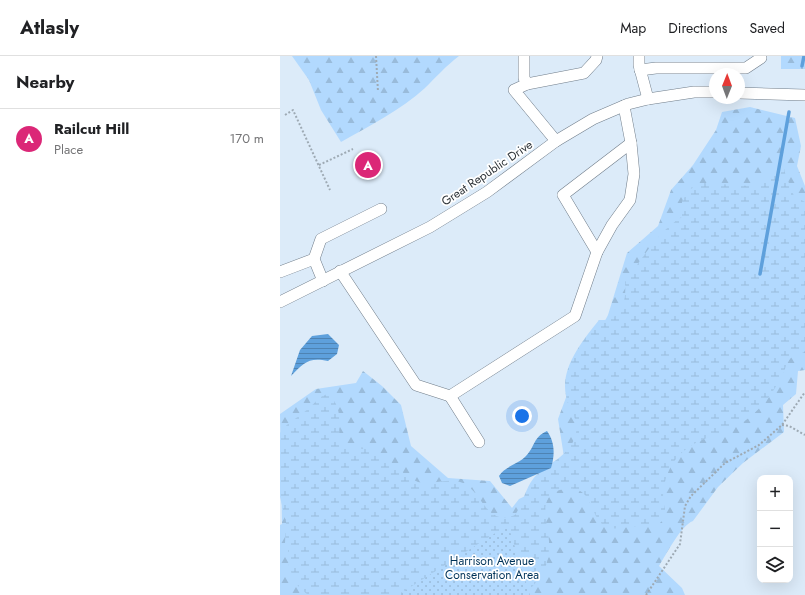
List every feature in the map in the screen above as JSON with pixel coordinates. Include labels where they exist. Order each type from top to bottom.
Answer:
[{"type":"street","points":[[524,56],[524,78],[527,84]]},
{"type":"street","points":[[556,141],[514,90],[527,84],[584,73],[596,60],[597,56]]},
{"type":"street","points":[[639,56],[640,70],[648,99]]},
{"type":"street","points":[[640,70],[656,68],[746,68],[761,58]]},
{"type":"street","name":"Great Republic Drive","points":[[280,302],[430,227],[487,192],[556,141],[593,119],[624,106],[648,99],[694,92],[709,92]]},
{"type":"street","points":[[745,93],[805,95]]},
{"type":"street","points":[[450,396],[575,316],[597,252],[612,224],[630,200],[634,174],[631,143],[624,106]]},
{"type":"street","points":[[597,252],[562,195],[631,143]]},
{"type":"street","points":[[323,281],[314,259],[321,239],[381,209]]},
{"type":"street","points":[[280,272],[314,259]]},
{"type":"street","points":[[340,272],[416,385],[450,396],[479,442]]},
{"type":"path","points":[[376,56],[378,92]]},
{"type":"path","points":[[285,114],[293,110],[330,190]]},
{"type":"path","points":[[319,166],[353,149]]},
{"type":"path","points":[[646,595],[680,544],[686,506],[691,496],[725,462],[759,445],[782,425],[805,392]]},
{"type":"path","points":[[782,425],[789,426],[805,436]]},
{"type":"green space","points":[[292,56],[459,56],[416,96],[341,142],[321,110],[309,80]]},
{"type":"green space","points":[[781,56],[805,56],[805,69],[781,69]]},
{"type":"green space","points":[[750,107],[795,118],[801,146],[797,166],[805,186],[805,370],[798,371],[796,394],[783,405],[784,432],[743,463],[718,487],[693,521],[688,524],[679,534],[659,566],[682,588],[685,595],[280,595],[280,525],[282,524],[280,414],[316,389],[356,383],[363,371],[382,386],[401,405],[411,446],[448,478],[490,481],[512,508],[519,499],[567,476],[558,419],[568,392],[608,315],[627,253],[658,226],[671,190],[693,165],[716,130],[722,112]]},
{"type":"green space","points":[[783,162],[785,173],[794,196],[805,202],[805,352],[794,356],[789,360],[773,391],[750,417],[730,429],[698,442],[679,455],[668,472],[665,481],[663,497],[665,516],[659,524],[616,529],[609,528],[602,524],[597,518],[587,498],[582,492],[575,489],[565,489],[550,496],[546,502],[545,510],[549,541],[548,560],[541,576],[526,595],[308,595],[298,586],[289,568],[288,548],[285,543],[286,522],[280,497],[280,433],[286,425],[320,398],[328,394],[337,405],[340,444],[378,453],[388,459],[413,480],[418,482],[429,483],[457,481],[463,483],[470,487],[491,513],[497,516],[505,517],[515,515],[533,479],[538,473],[567,450],[575,437],[575,420],[569,405],[565,381],[572,359],[585,338],[599,320],[611,319],[620,311],[625,297],[625,282],[657,238],[682,217],[682,201],[690,189],[704,183],[750,186],[763,181]]},
{"type":"green space","name":"Harrison Avenue Conservation Area","points":[[508,525],[530,595],[398,595]]},
{"type":"shaded area","points":[[328,334],[339,345],[337,354],[328,361],[316,360],[307,362],[291,376],[300,350],[312,336]]},
{"type":"shaded area","points":[[547,431],[552,440],[554,449],[551,468],[510,486],[502,483],[499,476],[526,456],[539,436]]},
{"type":"waterway","points":[[802,66],[804,56]]},
{"type":"waterway","points":[[760,274],[789,112]]},
{"type":"place","name":"Railcut Hill","points":[[368,165]]}]
